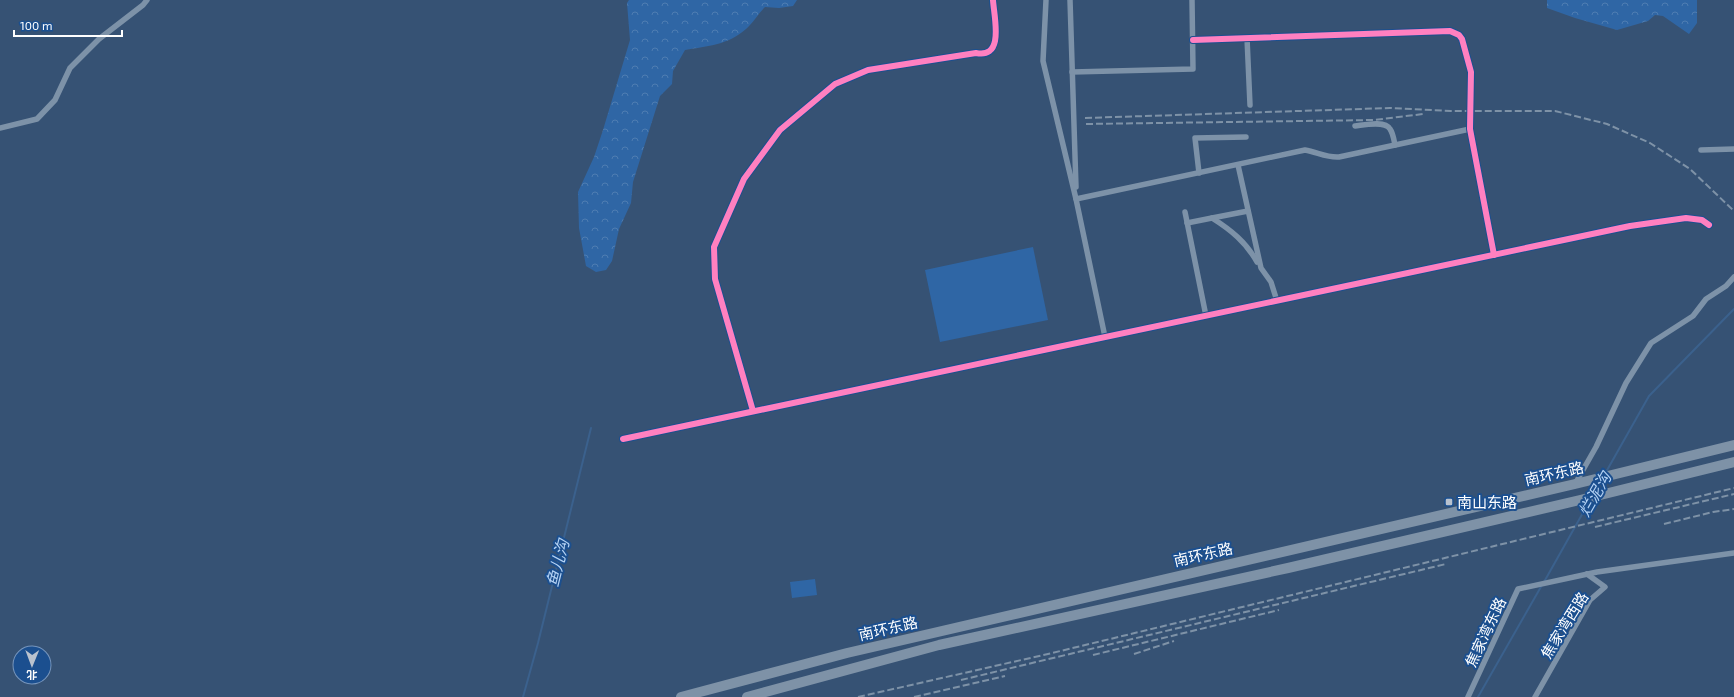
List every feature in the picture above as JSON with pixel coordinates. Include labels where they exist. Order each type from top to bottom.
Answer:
[{"type":"highway","name":"南环东路","points":[[687,696],[847,653],[1579,483],[1734,445]]},
{"type":"highway","name":"南环东路","points":[[747,697],[939,645],[1288,568],[1580,500],[1734,462]]},
{"type":"street","points":[[0,128],[37,119],[55,100],[70,68],[99,39],[144,5],[147,0]]},
{"type":"street","points":[[753,412],[715,279],[713,263],[714,247],[744,179],[780,130],[835,84],[868,70],[989,52],[996,41],[993,0]]},
{"type":"street","points":[[1046,0],[1043,61],[1076,200],[1105,337]]},
{"type":"street","points":[[1070,0],[1076,200]]},
{"type":"street","points":[[1072,72],[1193,69],[1192,0]]},
{"type":"street","points":[[1193,40],[1450,31],[1459,35],[1464,44],[1471,72],[1470,129],[1494,255]]},
{"type":"street","points":[[1247,38],[1250,105]]},
{"type":"street","points":[[1355,126],[1381,124],[1387,126],[1391,130],[1395,145]]},
{"type":"street","points":[[1076,200],[1305,150],[1330,158],[1470,129]]},
{"type":"street","points":[[1199,173],[1195,138],[1246,137]]},
{"type":"street","points":[[1701,150],[1734,149]]},
{"type":"street","points":[[1238,164],[1261,268]]},
{"type":"street","points":[[1187,223],[1248,211]]},
{"type":"street","points":[[1184,212],[1206,316]]},
{"type":"street","points":[[1212,218],[1232,231],[1249,247],[1271,282],[1277,301]]},
{"type":"street","points":[[623,439],[1630,226],[1686,218],[1702,220],[1709,225]]},
{"type":"street","points":[[1579,483],[1626,383],[1651,343],[1693,316],[1706,299],[1726,286],[1734,277]]},
{"type":"street","name":"焦家湾东路","points":[[1468,697],[1518,589],[1586,574],[1734,553]]},
{"type":"street","name":"焦家湾西路","points":[[1535,697],[1590,600],[1605,587],[1586,574]]},
{"type":"green space","points":[[629,0],[797,0],[793,6],[779,8],[765,7],[749,27],[725,42],[685,50],[673,71],[672,84],[660,96],[633,182],[631,203],[619,229],[612,261],[606,270],[596,272],[586,266],[579,228],[578,192],[594,157],[630,40],[627,3]]},
{"type":"green space","points":[[1547,0],[1697,0],[1697,23],[1689,34],[1663,16],[1655,15],[1648,21],[1617,30],[1547,8]]},
{"type":"green space","points":[[1033,247],[1048,320],[940,342],[925,270]]},
{"type":"green space","points":[[815,579],[817,595],[792,598],[790,582]]},
{"type":"waterway","name":"烂泥沟","points":[[1606,472],[1649,396],[1734,309]]},
{"type":"waterway","name":"鱼儿沟","points":[[523,697],[538,643],[591,428]]},
{"type":"waterway","name":"烂泥沟","points":[[1594,493],[1601,481]]},
{"type":"waterway","name":"烂泥沟","points":[[1544,582],[1589,502]]},
{"type":"waterway","name":"烂泥沟","points":[[1478,697],[1542,585]]},
{"type":"railway","points":[[1085,118],[1390,108],[1451,111],[1555,111],[1607,124],[1650,143],[1690,169],[1734,211]]},
{"type":"railway","points":[[1086,124],[1374,120],[1423,114]]},
{"type":"railway","points":[[858,697],[1048,654],[1734,488]]},
{"type":"railway","points":[[1595,527],[1734,494]]},
{"type":"railway","points":[[1664,524],[1713,512],[1734,509]]},
{"type":"railway","points":[[961,680],[1446,564]]},
{"type":"railway","points":[[1093,655],[1279,610]]},
{"type":"railway","points":[[1134,654],[1174,641]]},
{"type":"railway","points":[[914,697],[1005,676]]},
{"type":"cycle path","points":[[753,411],[715,279],[714,247],[744,179],[780,130],[835,84],[868,70],[976,53],[985,53],[991,50],[996,35],[993,0]]},
{"type":"cycle path","points":[[1193,40],[1450,31],[1459,35],[1462,39],[1471,72],[1470,129],[1494,255]]},
{"type":"cycle path","points":[[623,439],[1630,226],[1686,218],[1702,220],[1709,225]]},
{"type":"place","name":"南山东路","points":[[1449,502]]}]
